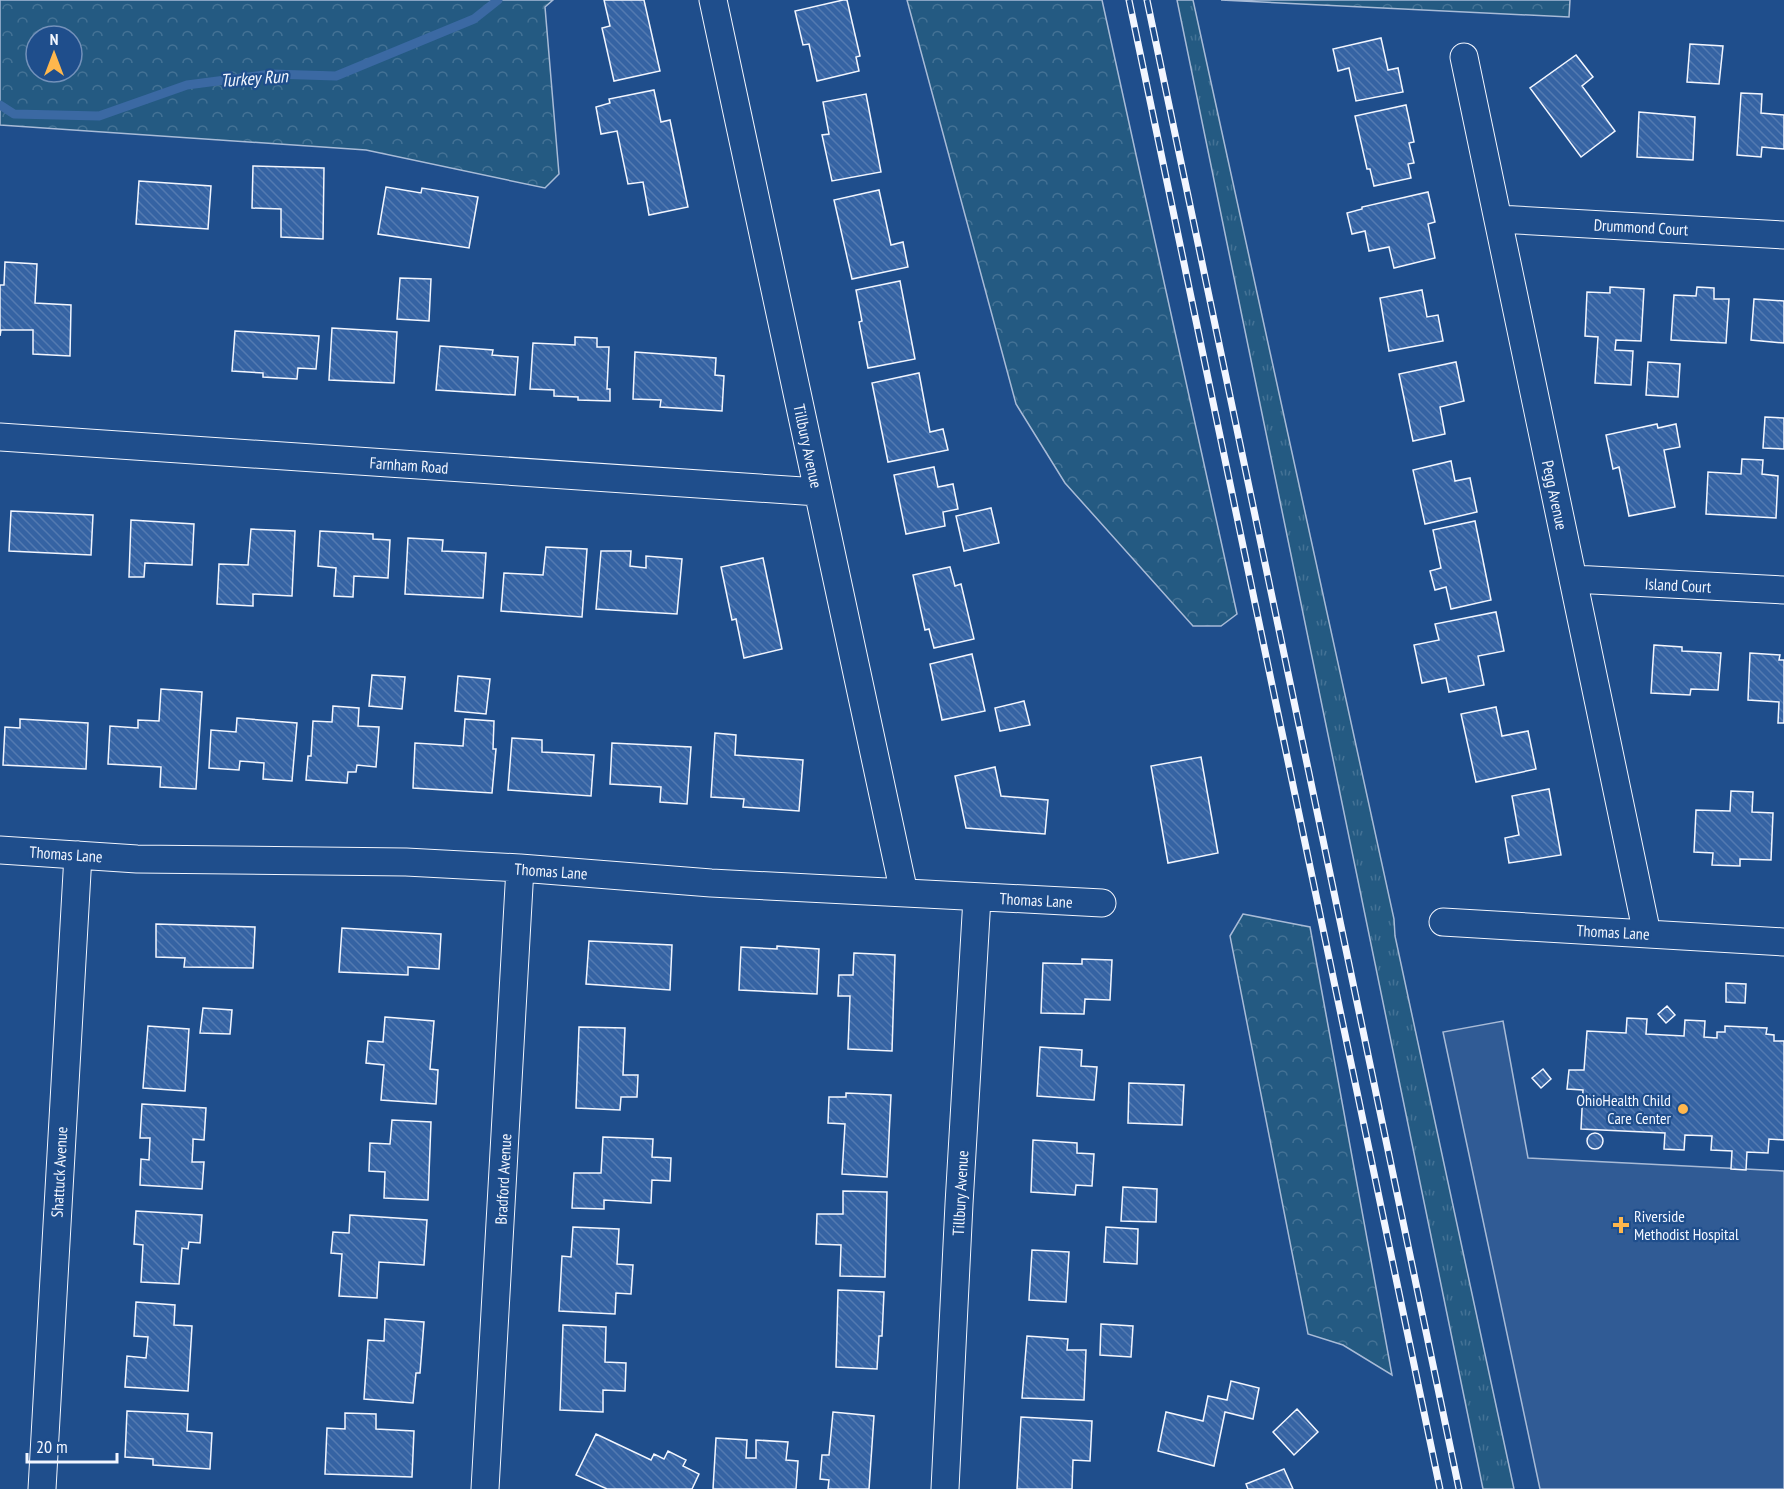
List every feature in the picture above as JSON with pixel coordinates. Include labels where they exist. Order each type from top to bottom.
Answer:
[{"type":"street","name":"Tillbury Avenue","points":[[713,0],[818,492],[856,656],[904,893]]},
{"type":"street","name":"Pegg Avenue","points":[[1464,57],[1647,934]]},
{"type":"street","name":"Drummond Court","points":[[1498,219],[1784,234]]},
{"type":"street","name":"Farnham Road","points":[[0,437],[818,492]]},
{"type":"street","name":"Island Court","points":[[1573,579],[1784,590]]},
{"type":"street","name":"Thomas Lane","points":[[0,849],[137,859],[406,862],[520,868],[711,883],[1102,903]]},
{"type":"street","name":"Shattuck Avenue","points":[[42,1489],[78,855]]},
{"type":"street","name":"Bradford Avenue","points":[[485,1489],[520,868]]},
{"type":"street","name":"Tillbury Avenue","points":[[945,1489],[977,898]]},
{"type":"street","name":"Thomas Lane","points":[[1443,922],[1784,942]]},
{"type":"green space","points":[[0,0],[553,0],[545,7],[559,174],[545,188],[366,150],[0,125]]},
{"type":"green space","points":[[907,0],[1102,0],[1237,614],[1221,626],[1193,626],[1065,483],[1016,404]]},
{"type":"green space","points":[[1177,0],[1193,0],[1394,919],[1395,936],[1514,1489],[1483,1489]]},
{"type":"green space","points":[[1221,0],[1570,0],[1569,17]]},
{"type":"green space","points":[[1243,914],[1310,927],[1392,1375],[1343,1345],[1308,1334],[1230,936]]},
{"type":"shaded area","points":[[1503,1021],[1528,1158],[1784,1171],[1784,1489],[1540,1489],[1443,1032]]},
{"type":"building","points":[[604,0],[644,0],[660,71],[614,81],[602,28],[610,26]]},
{"type":"building","points":[[847,0],[860,56],[856,57],[859,71],[817,81],[809,44],[803,45],[795,11]]},
{"type":"building","points":[[1381,38],[1388,70],[1398,68],[1403,92],[1356,101],[1349,68],[1338,71],[1333,49]]},
{"type":"building","points":[[1690,44],[1723,46],[1719,84],[1687,82]]},
{"type":"building","points":[[1576,55],[1593,77],[1582,86],[1615,131],[1581,157],[1530,88]]},
{"type":"building","points":[[654,90],[661,122],[670,120],[688,207],[649,215],[643,182],[628,184],[617,131],[601,134],[596,107],[610,103],[609,99]]},
{"type":"building","points":[[1741,93],[1762,94],[1761,113],[1784,115],[1784,149],[1762,147],[1761,157],[1737,155]]},
{"type":"building","points":[[866,94],[881,172],[832,181],[822,135],[829,134],[823,102]]},
{"type":"building","points":[[1406,105],[1414,142],[1409,143],[1414,163],[1408,164],[1411,178],[1374,186],[1370,169],[1367,169],[1355,116]]},
{"type":"building","points":[[1639,112],[1695,117],[1693,160],[1637,157]]},
{"type":"building","points":[[253,166],[324,168],[323,239],[281,237],[281,209],[252,208]]},
{"type":"building","points":[[139,181],[211,186],[208,229],[136,224]]},
{"type":"building","points":[[386,187],[421,193],[422,188],[478,197],[469,248],[378,234]]},
{"type":"building","points":[[879,190],[891,245],[903,242],[908,267],[852,279],[834,200]]},
{"type":"building","points":[[1428,192],[1435,222],[1428,224],[1435,258],[1394,268],[1389,247],[1369,251],[1365,231],[1352,234],[1347,213],[1362,209],[1362,207]]},
{"type":"building","points":[[5,262],[37,264],[35,303],[71,305],[70,356],[33,354],[33,330],[1,330],[0,336],[0,285],[4,285]]},
{"type":"building","points":[[400,278],[431,279],[429,321],[397,319]]},
{"type":"building","points":[[900,281],[915,359],[868,368],[859,322],[862,321],[856,290]]},
{"type":"building","points":[[1610,287],[1644,289],[1641,341],[1616,340],[1615,350],[1633,351],[1631,385],[1595,383],[1598,337],[1585,336],[1587,292],[1610,293]]},
{"type":"building","points":[[1697,287],[1714,288],[1714,299],[1729,299],[1726,343],[1671,340],[1674,295],[1696,296]]},
{"type":"building","points":[[1422,290],[1427,317],[1438,315],[1443,341],[1389,351],[1380,298]]},
{"type":"building","points":[[1754,299],[1784,301],[1784,343],[1751,340]]},
{"type":"building","points":[[332,328],[397,332],[394,383],[329,380]]},
{"type":"building","points":[[235,331],[319,336],[316,369],[298,368],[297,379],[263,377],[263,373],[232,371]]},
{"type":"building","points":[[575,337],[597,338],[597,347],[609,347],[607,389],[610,389],[610,401],[578,400],[578,397],[554,396],[554,390],[530,389],[533,343],[575,345]]},
{"type":"building","points":[[440,346],[493,350],[492,355],[518,357],[515,395],[436,390]]},
{"type":"building","points":[[635,352],[716,358],[715,375],[724,376],[722,411],[660,407],[661,400],[633,399]]},
{"type":"building","points":[[1456,362],[1464,401],[1440,407],[1445,434],[1413,441],[1399,374]]},
{"type":"building","points":[[1648,362],[1680,364],[1678,397],[1646,395]]},
{"type":"building","points":[[919,373],[930,432],[943,429],[948,450],[888,462],[872,383]]},
{"type":"building","points":[[1765,417],[1784,418],[1784,449],[1763,448]]},
{"type":"building","points":[[1657,424],[1658,428],[1676,424],[1680,447],[1664,450],[1675,507],[1629,516],[1619,467],[1613,469],[1606,435]]},
{"type":"building","points":[[1742,459],[1763,460],[1762,474],[1778,476],[1776,518],[1706,514],[1708,472],[1741,474]]},
{"type":"building","points":[[1451,461],[1455,481],[1470,478],[1477,512],[1425,524],[1413,470]]},
{"type":"building","points":[[934,467],[938,487],[953,484],[958,509],[943,512],[945,526],[906,534],[894,475]]},
{"type":"building","points":[[991,508],[999,543],[964,551],[956,516]]},
{"type":"building","points":[[11,511],[93,515],[91,555],[9,551]]},
{"type":"building","points":[[131,520],[194,524],[192,565],[145,563],[144,577],[129,577]]},
{"type":"building","points":[[1475,521],[1491,600],[1451,609],[1446,587],[1435,590],[1430,571],[1441,568],[1433,530]]},
{"type":"building","points":[[251,529],[295,531],[292,596],[253,594],[253,606],[217,604],[219,564],[248,565]]},
{"type":"building","points":[[320,531],[373,534],[373,539],[390,540],[388,578],[354,576],[353,597],[334,596],[336,568],[318,566]]},
{"type":"building","points":[[408,538],[443,540],[442,551],[486,553],[483,598],[405,594]]},
{"type":"building","points":[[546,547],[587,549],[582,617],[501,611],[504,573],[543,575]]},
{"type":"building","points":[[601,551],[631,551],[630,566],[646,568],[646,556],[682,559],[677,614],[596,609]]},
{"type":"building","points":[[763,558],[782,649],[744,658],[736,619],[732,620],[721,567]]},
{"type":"building","points":[[950,567],[955,586],[961,584],[974,639],[934,648],[929,629],[925,630],[913,575]]},
{"type":"building","points":[[1496,612],[1504,651],[1478,656],[1484,685],[1449,692],[1446,678],[1422,683],[1414,645],[1439,640],[1435,624]]},
{"type":"building","points":[[1654,645],[1682,647],[1682,651],[1721,653],[1718,690],[1691,689],[1690,695],[1651,693]]},
{"type":"building","points":[[1750,653],[1780,655],[1779,660],[1784,660],[1784,723],[1778,723],[1779,702],[1748,700]]},
{"type":"building","points":[[972,654],[985,711],[942,720],[930,664]]},
{"type":"building","points":[[372,675],[405,677],[402,709],[369,706]]},
{"type":"building","points":[[458,676],[490,679],[486,714],[455,711]]},
{"type":"building","points":[[161,689],[202,692],[196,789],[160,787],[161,767],[108,764],[110,726],[138,728],[138,720],[159,721]]},
{"type":"building","points":[[1024,701],[1030,725],[1000,731],[995,708]]},
{"type":"building","points":[[333,706],[359,708],[358,726],[379,727],[376,767],[357,765],[356,772],[348,772],[347,783],[306,780],[308,756],[311,756],[313,721],[332,722]]},
{"type":"building","points":[[1496,707],[1502,736],[1528,731],[1536,769],[1476,782],[1461,714]]},
{"type":"building","points":[[237,718],[297,723],[292,781],[263,779],[264,763],[240,761],[239,770],[209,768],[211,730],[236,732]]},
{"type":"building","points":[[20,719],[88,723],[86,769],[3,765],[5,727],[20,728]]},
{"type":"building","points":[[465,719],[494,721],[493,749],[496,749],[492,793],[413,788],[415,743],[463,746]]},
{"type":"building","points":[[715,733],[736,735],[735,755],[803,760],[799,811],[743,807],[744,799],[711,797]]},
{"type":"building","points":[[512,738],[542,740],[542,752],[594,755],[591,796],[508,790]]},
{"type":"building","points":[[612,743],[691,747],[687,804],[660,802],[661,787],[610,784]]},
{"type":"building","points":[[1201,757],[1218,853],[1168,863],[1151,766]]},
{"type":"building","points":[[995,767],[1001,796],[1048,800],[1045,834],[966,828],[955,776]]},
{"type":"building","points":[[1549,789],[1561,855],[1509,863],[1505,838],[1519,835],[1512,796]]},
{"type":"building","points":[[1731,791],[1753,792],[1752,812],[1773,813],[1771,860],[1740,859],[1740,866],[1712,865],[1713,853],[1694,852],[1696,810],[1730,811]]},
{"type":"building","points":[[156,924],[255,927],[253,968],[184,967],[185,958],[156,957]]},
{"type":"building","points":[[342,928],[441,934],[439,969],[408,967],[408,975],[339,972]]},
{"type":"building","points":[[589,941],[672,945],[670,990],[586,984]]},
{"type":"building","points":[[777,946],[819,949],[817,994],[739,990],[741,947],[777,949]]},
{"type":"building","points":[[854,953],[895,955],[892,1051],[848,1049],[850,996],[838,996],[839,975],[853,975]]},
{"type":"building","points":[[1082,959],[1112,960],[1110,1000],[1085,999],[1084,1014],[1041,1013],[1043,963],[1082,964]]},
{"type":"building","points":[[1726,983],[1746,984],[1745,1003],[1726,1002]]},
{"type":"building","points":[[1667,1006],[1675,1015],[1666,1023],[1658,1014]]},
{"type":"building","points":[[203,1008],[232,1010],[230,1034],[200,1033]]},
{"type":"building","points":[[385,1017],[434,1021],[430,1069],[438,1070],[436,1104],[381,1100],[384,1065],[366,1063],[368,1041],[383,1042]]},
{"type":"building","name":"OhioHealth Child Care Center","points":[[1627,1018],[1647,1019],[1646,1034],[1684,1036],[1685,1020],[1705,1021],[1704,1037],[1717,1038],[1717,1032],[1725,1032],[1725,1026],[1767,1028],[1766,1034],[1774,1035],[1774,1041],[1784,1041],[1784,1140],[1769,1139],[1768,1153],[1747,1152],[1746,1170],[1731,1169],[1732,1151],[1711,1150],[1712,1136],[1685,1135],[1684,1150],[1664,1149],[1665,1133],[1581,1129],[1583,1090],[1567,1089],[1569,1070],[1584,1070],[1587,1031],[1626,1033]]},
{"type":"building","points":[[148,1026],[189,1029],[185,1091],[143,1088]]},
{"type":"building","points":[[579,1027],[625,1028],[623,1075],[638,1075],[637,1097],[621,1097],[620,1110],[576,1108]]},
{"type":"building","points":[[1040,1047],[1082,1050],[1081,1066],[1097,1067],[1094,1100],[1037,1096]]},
{"type":"building","points":[[1543,1069],[1551,1079],[1541,1088],[1532,1078]]},
{"type":"building","points":[[1129,1083],[1184,1085],[1182,1125],[1128,1123]]},
{"type":"building","points":[[846,1093],[891,1095],[887,1177],[842,1174],[845,1124],[828,1123],[829,1097],[846,1097]]},
{"type":"building","points":[[142,1104],[206,1108],[204,1140],[193,1139],[192,1162],[204,1162],[202,1189],[140,1185],[141,1159],[149,1160],[150,1138],[140,1138]]},
{"type":"building","points":[[392,1120],[431,1122],[428,1200],[384,1198],[385,1172],[369,1171],[370,1143],[390,1144]]},
{"type":"building","points":[[1595,1133],[1601,1135],[1603,1141],[1601,1147],[1595,1149],[1589,1147],[1587,1141],[1589,1135]]},
{"type":"building","points":[[603,1137],[653,1139],[652,1157],[671,1158],[670,1181],[652,1180],[651,1203],[604,1200],[604,1209],[572,1208],[574,1173],[601,1173]]},
{"type":"building","points":[[1033,1140],[1077,1143],[1077,1153],[1094,1154],[1092,1186],[1076,1185],[1075,1195],[1031,1192]]},
{"type":"building","points":[[1123,1187],[1157,1189],[1156,1222],[1121,1221]]},
{"type":"building","points":[[843,1191],[887,1192],[885,1277],[840,1276],[841,1245],[816,1244],[817,1214],[843,1214]]},
{"type":"building","points":[[136,1211],[202,1215],[200,1243],[189,1242],[188,1249],[182,1248],[179,1284],[141,1282],[143,1245],[134,1244]]},
{"type":"building","points":[[350,1215],[427,1220],[424,1265],[379,1262],[377,1298],[339,1296],[342,1254],[331,1253],[333,1232],[349,1233]]},
{"type":"building","points":[[573,1227],[619,1229],[617,1264],[633,1265],[631,1294],[616,1293],[615,1314],[559,1311],[562,1256],[571,1257]]},
{"type":"building","points":[[1106,1227],[1138,1229],[1137,1264],[1104,1262]]},
{"type":"building","points":[[1032,1250],[1069,1252],[1066,1302],[1029,1300]]},
{"type":"building","points":[[838,1290],[884,1292],[882,1336],[879,1336],[877,1369],[836,1367]]},
{"type":"building","points":[[136,1302],[175,1305],[174,1325],[192,1326],[188,1391],[125,1387],[127,1356],[146,1358],[148,1337],[134,1336]]},
{"type":"building","points":[[385,1319],[424,1322],[420,1373],[416,1373],[413,1403],[364,1399],[368,1340],[384,1341]]},
{"type":"building","points":[[1101,1324],[1133,1326],[1131,1357],[1100,1355]]},
{"type":"building","points":[[563,1325],[606,1327],[605,1362],[626,1363],[625,1391],[603,1390],[603,1412],[560,1410]]},
{"type":"building","points":[[1027,1336],[1068,1339],[1067,1350],[1086,1350],[1084,1400],[1022,1398]]},
{"type":"building","points":[[1231,1381],[1259,1388],[1253,1419],[1225,1412],[1214,1466],[1158,1451],[1166,1412],[1203,1421],[1208,1396],[1227,1400]]},
{"type":"building","points":[[1297,1409],[1318,1432],[1294,1455],[1273,1432]]},
{"type":"building","points":[[127,1411],[188,1414],[187,1431],[212,1433],[210,1469],[153,1465],[153,1459],[125,1457]]},
{"type":"building","points":[[833,1412],[874,1416],[869,1489],[828,1489],[829,1480],[820,1479],[822,1455],[829,1455]]},
{"type":"building","points":[[345,1413],[376,1414],[376,1429],[414,1431],[412,1477],[325,1474],[327,1428],[345,1429]]},
{"type":"building","points":[[1021,1417],[1092,1421],[1090,1461],[1073,1460],[1072,1489],[1017,1489]]},
{"type":"building","points":[[596,1434],[651,1460],[654,1454],[664,1459],[668,1451],[686,1460],[683,1466],[699,1474],[692,1489],[607,1489],[576,1475]]},
{"type":"building","points":[[716,1438],[747,1440],[746,1458],[756,1458],[756,1440],[788,1442],[786,1460],[798,1461],[796,1489],[713,1489]]},
{"type":"building","points":[[1284,1469],[1293,1489],[1248,1489],[1246,1484]]},
{"type":"waterway","name":"Turkey Run","points":[[0,105],[14,114],[99,116],[187,85],[271,74],[336,76],[474,19],[498,0]]},
{"type":"railway","points":[[1129,0],[1440,1489]]},
{"type":"railway","points":[[1147,0],[1459,1489]]},
{"type":"place","name":"OhioHealth Child Care Center","points":[[1683,1109]]},
{"type":"place","name":"Riverside Methodist Hospital","points":[[1621,1225]]}]
